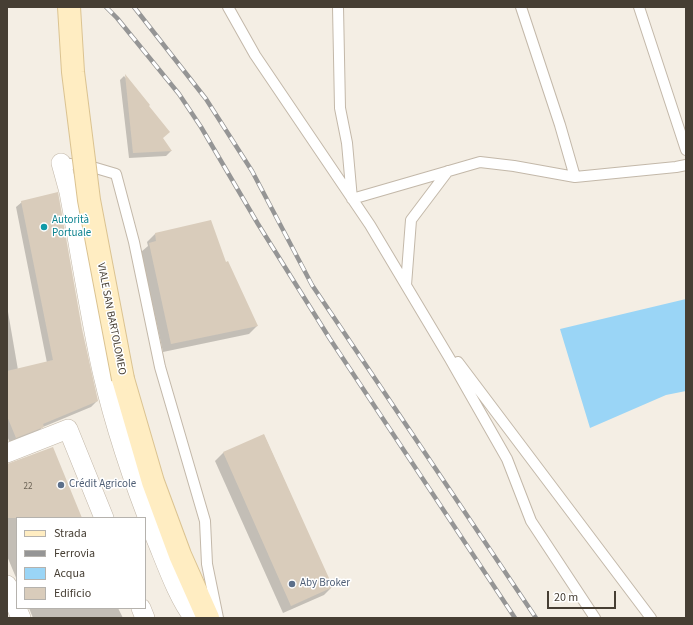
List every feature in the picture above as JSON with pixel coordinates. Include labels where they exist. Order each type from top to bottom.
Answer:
[{"type":"main road","name":"VIALE SAN BARTOLOMEO","points":[[69,7],[73,72],[88,193],[123,379],[153,482],[180,555],[208,618]]},
{"type":"street","name":"VIALE SAN BARTOLOMEO","points":[[61,163],[69,192],[102,371],[125,457],[166,564],[187,610],[194,618]]},
{"type":"street","points":[[7,452],[68,429],[104,517]]},
{"type":"street","points":[[7,585],[16,606]]},
{"type":"lane","points":[[228,7],[256,55],[352,199],[406,285],[507,459],[531,521],[595,618]]},
{"type":"lane","points":[[338,7],[340,108],[347,143],[352,199]]},
{"type":"lane","points":[[521,7],[560,125],[574,177]]},
{"type":"lane","points":[[639,7],[686,150]]},
{"type":"lane","points":[[352,199],[480,162],[514,166],[574,177],[686,165]]},
{"type":"lane","points":[[61,163],[90,166],[116,174],[136,248],[160,367],[205,521],[207,564],[218,618]]},
{"type":"lane","points":[[406,285],[411,220],[448,171]]},
{"type":"lane","points":[[427,320],[651,618]]},
{"type":"water","points":[[686,299],[686,391],[666,395],[590,428],[560,329]]},
{"type":"building","points":[[125,74],[170,132],[163,138],[172,151],[133,153]]},
{"type":"building","points":[[58,192],[82,329],[98,401],[43,424],[44,427],[16,438],[7,416],[7,371],[53,360],[21,201]]},
{"type":"building","points":[[211,220],[226,262],[228,261],[258,326],[171,344],[149,243],[156,241],[155,233]]},
{"type":"building","points":[[264,434],[333,587],[291,606],[223,452]]},
{"type":"building","points":[[53,447],[82,517],[7,518],[7,464]]},
{"type":"railway","points":[[106,7],[117,18],[179,94],[201,127],[258,224],[330,339],[515,618]]},
{"type":"railway","points":[[134,7],[206,99],[252,171],[312,285],[536,618]]},
{"type":"place","name":"Autorità Portuale","points":[[44,227]]},
{"type":"place","name":"Crédit Agricole","points":[[61,485]]},
{"type":"place","name":"Aby Broker","points":[[292,584]]}]
